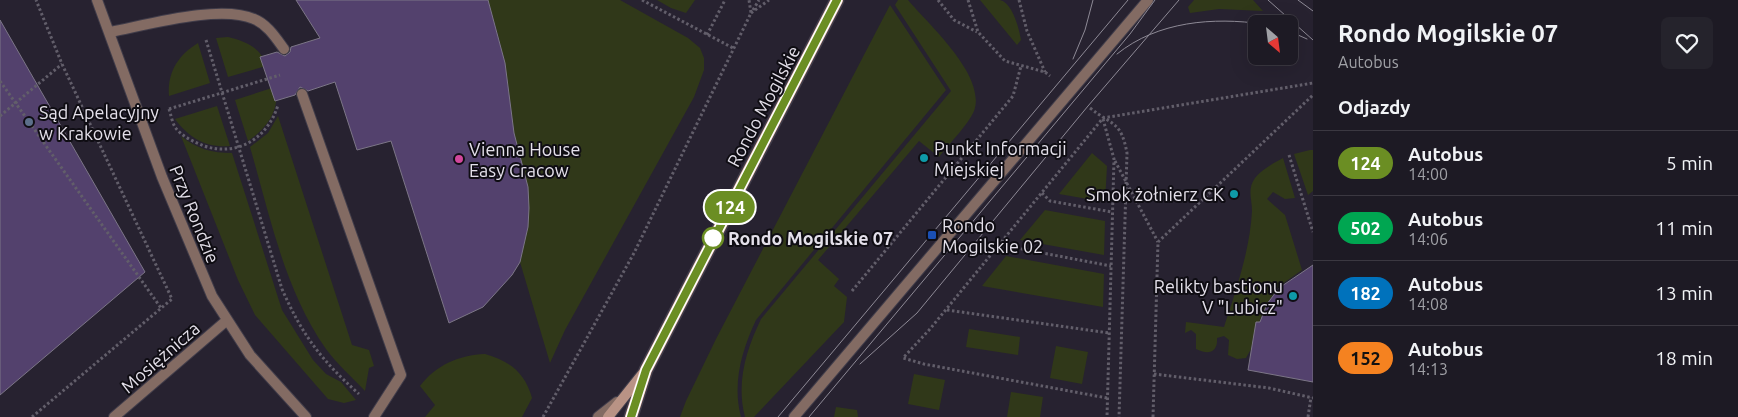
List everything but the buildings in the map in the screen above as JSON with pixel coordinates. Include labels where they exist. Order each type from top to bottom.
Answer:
[{"type":"main road","name":"Rondo Mogilskie","points":[[631,417],[646,370],[837,0]]},
{"type":"main road","points":[[608,417],[618,401],[646,370]]},
{"type":"street","name":"Przy Rondzie","points":[[97,0],[192,254],[226,322],[250,355],[306,417]]},
{"type":"street","points":[[794,417],[1148,0]]},
{"type":"street","points":[[110,32],[203,15],[240,15],[255,19],[266,27],[284,48]]},
{"type":"street","points":[[302,94],[401,374],[376,414]]},
{"type":"street","name":"Mosiężnicza","points":[[114,417],[226,322]]},
{"type":"street","points":[[598,417],[618,401]]},
{"type":"path","points":[[32,417],[172,299],[62,64],[36,0]]},
{"type":"path","points":[[642,0],[733,48]]},
{"type":"path","points":[[707,35],[725,0]]},
{"type":"path","points":[[749,0],[751,12]]},
{"type":"path","points":[[543,417],[634,253],[679,165],[733,48],[759,0]]},
{"type":"path","points":[[751,12],[769,0]]},
{"type":"path","points":[[938,0],[954,20],[978,32],[1005,61],[1045,72],[1027,32],[1019,0]]},
{"type":"path","points":[[968,0],[978,32]]},
{"type":"path","points":[[204,34],[282,289],[296,322],[315,349],[376,414]]},
{"type":"path","points":[[0,116],[62,64]]},
{"type":"path","points":[[852,291],[1013,96],[1021,66]]},
{"type":"path","points":[[142,117],[265,80]]},
{"type":"path","points":[[0,81],[161,308]]},
{"type":"path","points":[[1108,398],[924,364],[903,358],[946,310],[1103,118],[1313,83]]},
{"type":"path","points":[[1158,242],[1313,95]]},
{"type":"path","points":[[168,109],[176,128],[196,143],[223,150],[240,148],[270,126],[279,102]]},
{"type":"path","points":[[1103,118],[1114,159],[1158,242],[1153,417]]},
{"type":"path","points":[[1103,118],[1115,123],[1122,132],[1127,154],[1120,417]]},
{"type":"path","points":[[1289,155],[1313,232]]},
{"type":"path","points":[[1107,417],[1114,159]]},
{"type":"path","points":[[1042,193],[1050,201],[1112,212]]},
{"type":"path","points":[[1002,241],[1011,247],[1111,266]]},
{"type":"path","points":[[946,310],[1109,333]]},
{"type":"path","points":[[1154,374],[1269,388],[1312,398],[1308,417]]},
{"type":"green space","points":[[488,0],[620,0],[688,38],[700,48],[704,58],[704,70],[694,97],[565,330],[550,363],[520,262],[528,227],[528,187],[514,133],[508,83],[499,38]]},
{"type":"green space","points":[[657,0],[695,0],[686,13],[671,8]]},
{"type":"green space","points":[[898,0],[908,0],[954,52],[972,82],[976,97],[974,111],[963,129],[939,157],[919,141],[818,260],[839,279],[834,286],[847,297],[844,322],[754,417],[745,417],[742,404],[742,379],[747,355],[761,319],[951,91],[895,5]]},
{"type":"green space","points":[[980,0],[1000,0],[1005,2],[1012,11],[1017,23],[1021,40],[1017,45]]},
{"type":"green space","points":[[1194,0],[1253,0],[1263,11],[1219,9],[1190,13],[1188,7]]},
{"type":"green space","points":[[890,5],[946,90],[756,320],[746,343],[738,379],[738,404],[741,417],[680,417],[716,339]]},
{"type":"green space","points":[[228,37],[252,46],[261,54],[266,66],[228,77],[216,38]]},
{"type":"green space","points":[[198,43],[210,83],[169,96],[170,80],[175,65],[185,53]]},
{"type":"green space","points":[[275,87],[276,103],[271,118],[261,131],[248,141],[235,100]]},
{"type":"green space","points":[[217,106],[230,146],[213,145],[199,140],[186,132],[175,119]]},
{"type":"green space","points":[[278,116],[352,345],[369,350],[374,366],[369,368],[365,391],[330,355],[311,326],[299,302],[280,251],[250,147],[268,133]]},
{"type":"green space","points":[[181,136],[205,149],[232,153],[282,310],[313,360],[326,374],[341,382],[356,400],[344,403],[328,399],[255,315],[238,280]]},
{"type":"green space","points":[[1313,150],[1313,191],[1308,195],[1294,154]]},
{"type":"green space","points":[[1092,153],[1107,166],[1105,202],[1059,194]]},
{"type":"green space","points":[[1283,158],[1295,198],[1285,199],[1273,192],[1267,199],[1285,215],[1302,270],[1278,287],[1267,304],[1259,322],[1256,322],[1251,349],[1246,358],[1237,359],[1228,355],[1229,340],[1224,336],[1217,338],[1214,350],[1204,352],[1196,349],[1196,334],[1191,330],[1185,333],[1186,322],[1224,327],[1242,270],[1251,226],[1251,186],[1261,172]]},
{"type":"green space","points":[[1045,210],[1105,221],[1104,255],[1020,240]]},
{"type":"green space","points":[[1006,256],[1104,274],[1103,307],[982,286]]},
{"type":"green space","points":[[969,329],[1020,337],[1018,355],[966,347]]},
{"type":"green space","points":[[1056,346],[1088,352],[1082,384],[1050,378]]},
{"type":"green space","points":[[485,354],[509,364],[525,381],[532,398],[522,417],[425,417],[435,405],[420,386],[426,379],[449,362],[466,356]]},
{"type":"green space","points":[[914,374],[945,380],[939,410],[908,404]]},
{"type":"green space","points":[[1011,392],[1043,397],[1040,417],[1007,417]]},
{"type":"green space","points":[[836,407],[857,410],[858,417],[834,417]]},
{"type":"tram line","points":[[1073,59],[1085,30],[1093,0]]},
{"type":"tram line","points":[[778,417],[1128,0]]},
{"type":"tram line","points":[[809,417],[1130,34],[1155,0]]},
{"type":"tram line","points":[[860,364],[917,313],[1088,106],[1179,0]]},
{"type":"tram line","points":[[1268,0],[1313,40]]},
{"type":"tram line","points":[[1298,0],[1313,11]]},
{"type":"tram line","points":[[1117,54],[1150,34],[1168,28],[1206,22],[1248,22]]},
{"type":"tram line","points":[[1298,35],[1307,39]]},
{"type":"bus line","name":"124","points":[[631,417],[636,396],[646,370],[837,0]]},
{"type":"place","name":"Sąd Apelacyjny w Krakowie","points":[[29,122]]},
{"type":"place","name":"Punkt Informacji Miejskiej","points":[[924,158]]},
{"type":"place","name":"Vienna House Easy Cracow","points":[[459,159]]},
{"type":"place","name":"Smok żołnierz CK","points":[[1234,194]]},
{"type":"place","name":"Rondo Mogilskie 02","points":[[932,235]]},
{"type":"place","name":"Rondo Mogilskie 07","points":[[713,238]]},
{"type":"place","name":"Relikty bastionu V \"Lubicz\"","points":[[1293,296]]}]
